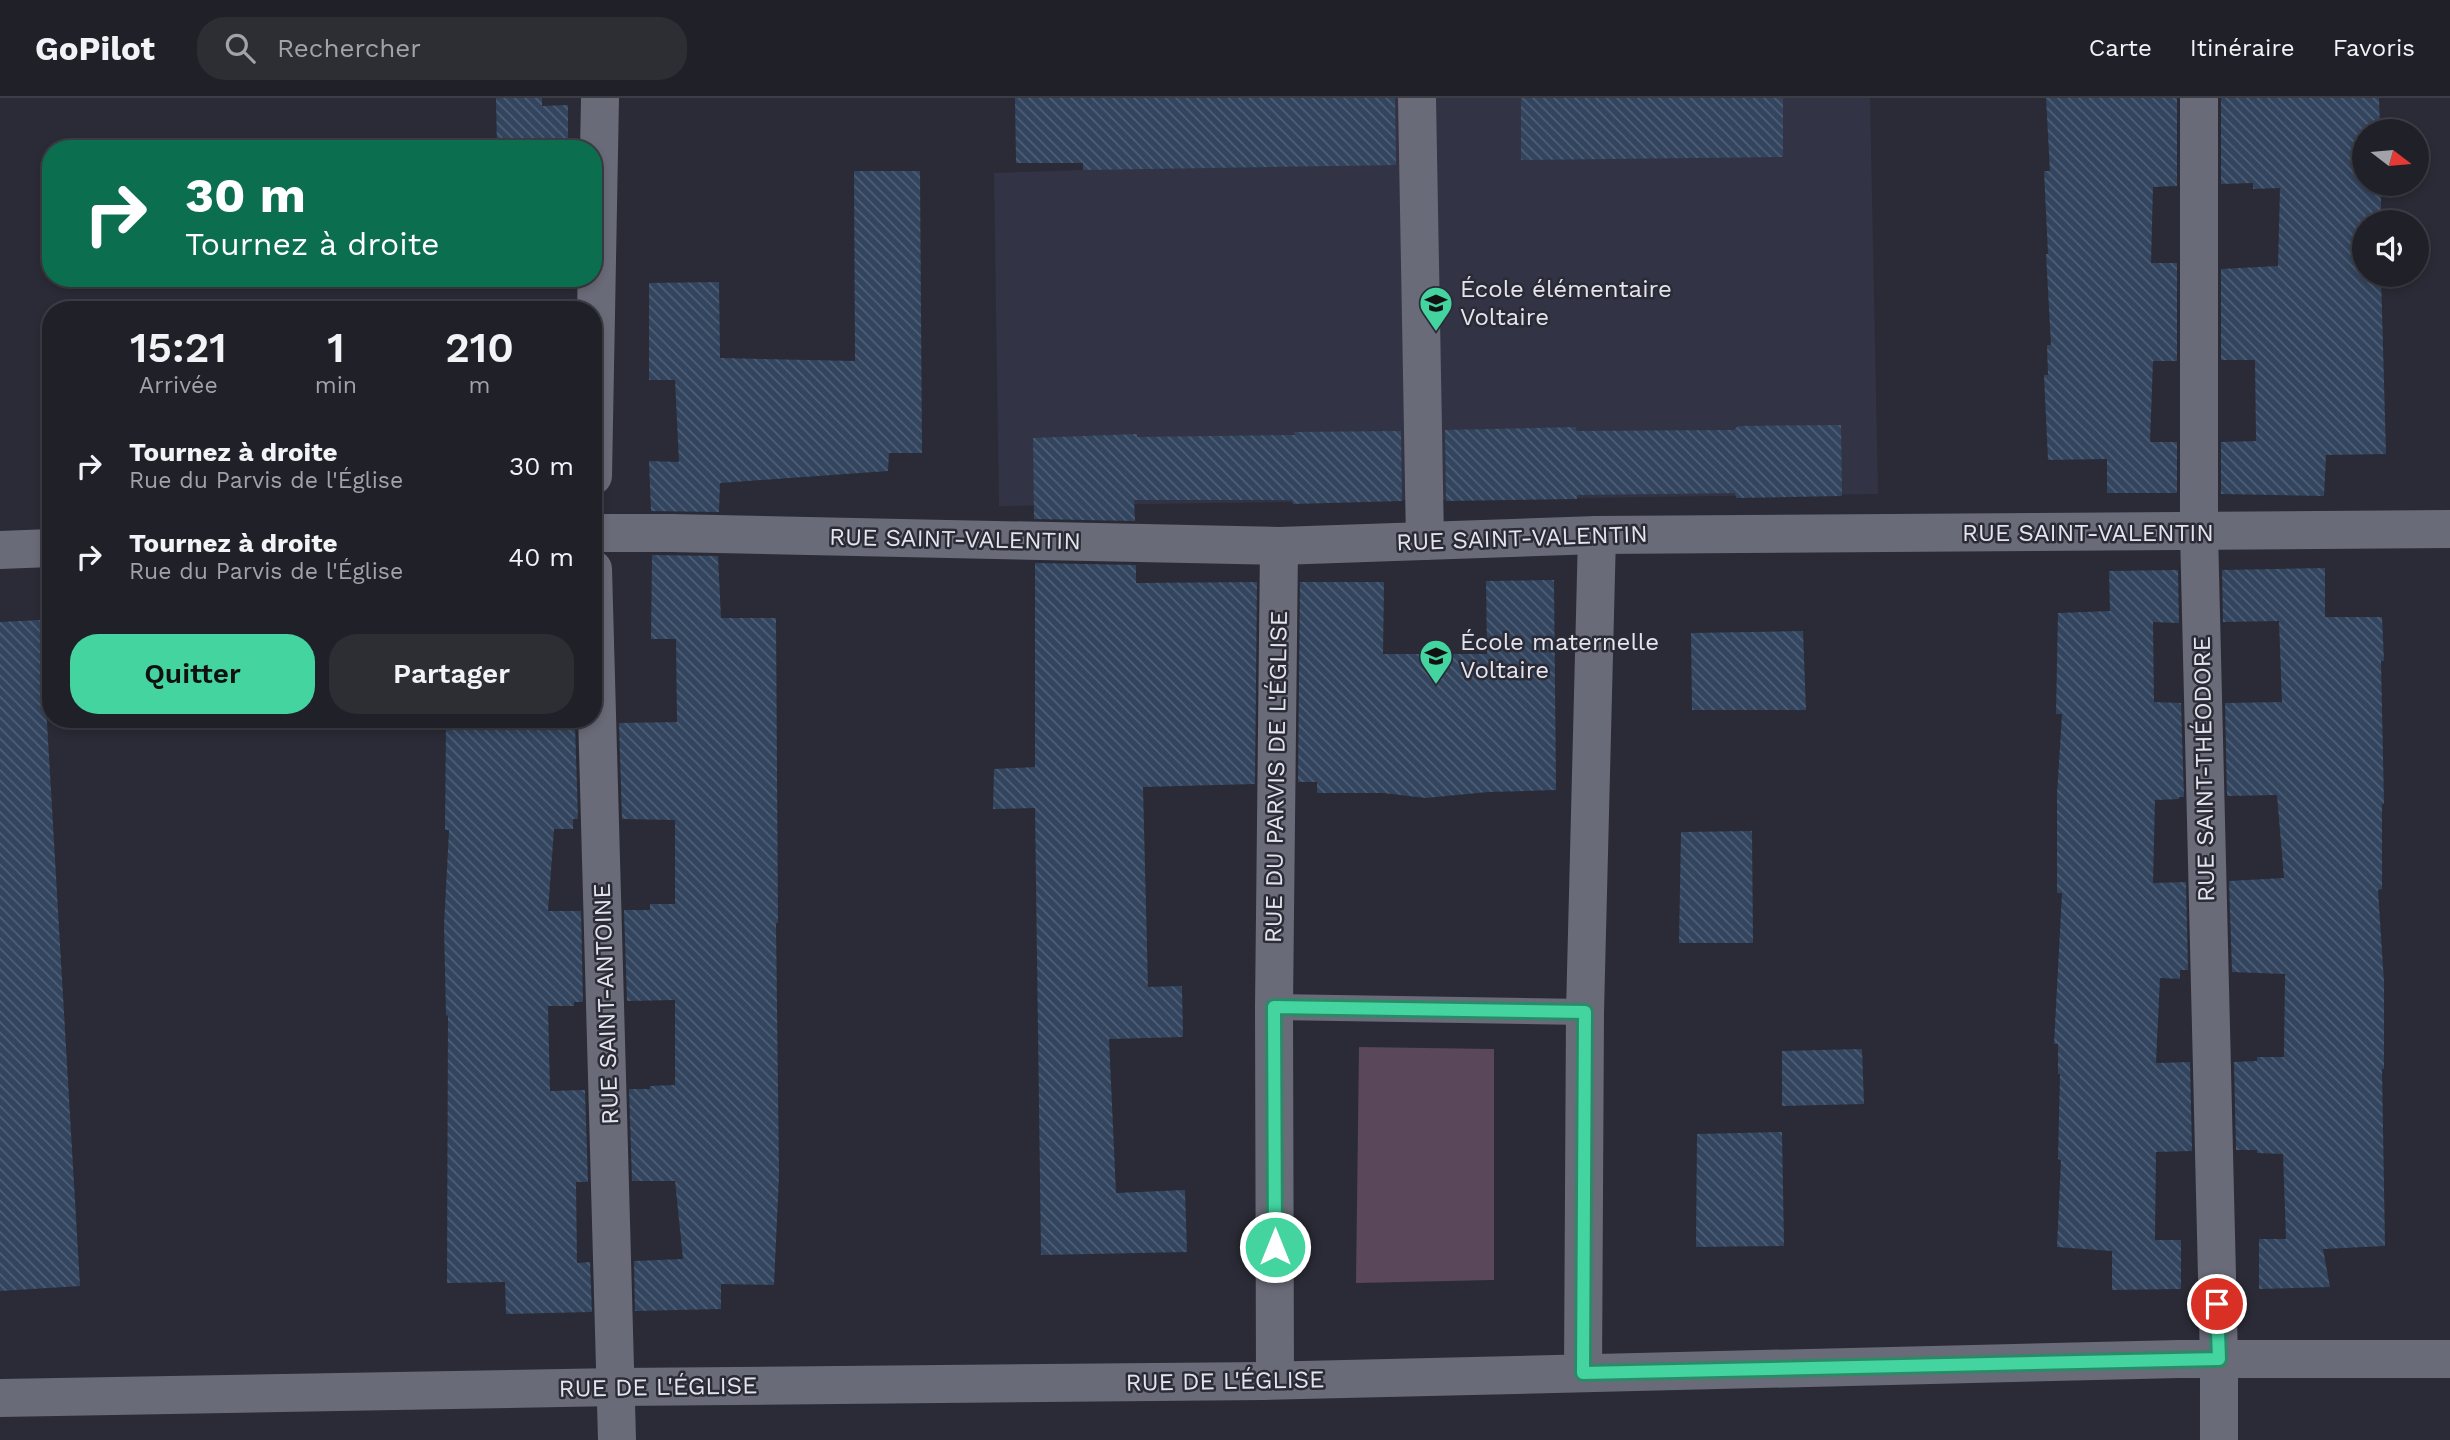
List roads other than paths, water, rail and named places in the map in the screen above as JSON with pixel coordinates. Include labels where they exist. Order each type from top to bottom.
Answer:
[{"type":"street","points":[[599,140],[600,98]]},
{"type":"street","points":[[1417,98],[1425,541]]},
{"type":"street","name":"RUE SAINT-THÉODORE","points":[[2199,98],[2199,532],[2219,1440]]},
{"type":"street","name":"RUE SAINT-VALENTIN","points":[[602,533],[1279,547],[1597,535],[2450,529]]},
{"type":"street","points":[[1583,1373],[1585,1012],[1597,535]]},
{"type":"street","name":"RUE DU PARVIS DE L'ÉGLISE","points":[[1275,1380],[1274,1007],[1279,547]]},
{"type":"street","points":[[0,550],[42,548]]},
{"type":"street","name":"RUE SAINT-ANTOINE","points":[[598,728],[617,1440]]},
{"type":"street","name":"RUE DE L'ÉGLISE","points":[[0,1398],[617,1387],[992,1385],[2219,1359],[2450,1359]]},
{"type":"lane","points":[[1274,1007],[1585,1012]]},
{"type":"place","name":"École élémentaire Voltaire","points":[[1436,333]]},
{"type":"place","name":"École maternelle Voltaire","points":[[1436,686]]}]
